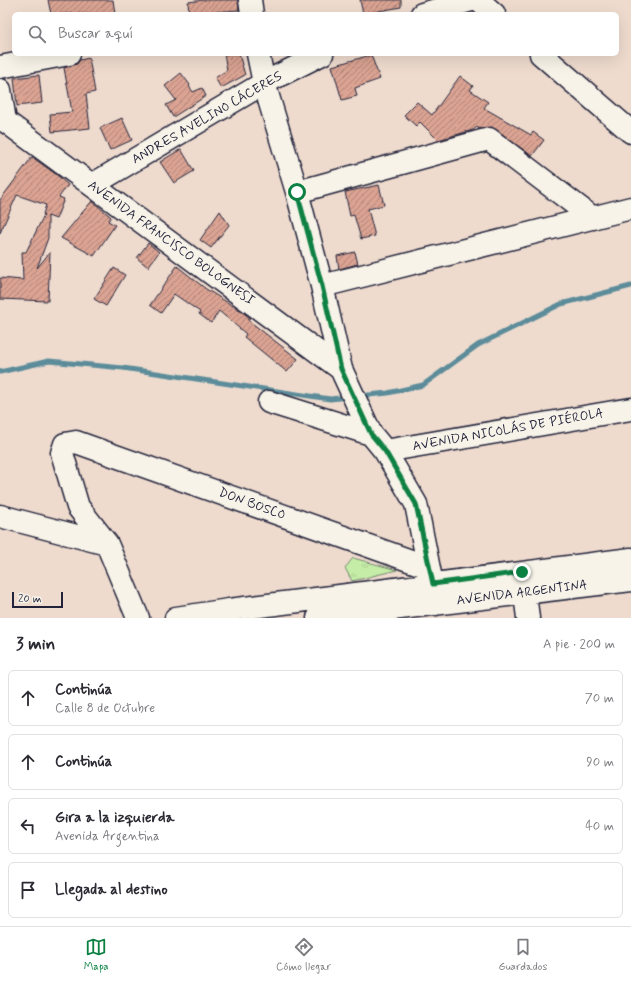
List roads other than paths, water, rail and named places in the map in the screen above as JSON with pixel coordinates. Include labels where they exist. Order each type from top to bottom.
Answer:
[{"type":"street","points":[[250,0],[252,12]]},
{"type":"street","points":[[429,12],[472,0]]},
{"type":"street","points":[[478,0],[492,12]]},
{"type":"street","points":[[0,67],[58,56]]},
{"type":"street","points":[[258,56],[264,84],[297,192],[322,286],[341,370],[371,434],[385,451],[416,504],[432,585]]},
{"type":"street","name":"ANDRES AVELINO CÁCERES","points":[[92,185],[264,84],[318,56]]},
{"type":"street","points":[[543,56],[631,132]]},
{"type":"street","points":[[0,90],[2,121]]},
{"type":"street","name":"AVENIDA FRANCISCO BOLOGNESI","points":[[2,121],[92,185],[341,370]]},
{"type":"street","points":[[297,192],[489,139],[593,218]]},
{"type":"street","points":[[322,286],[631,208]]},
{"type":"street","points":[[269,402],[371,434]]},
{"type":"street","name":"AVENIDA NICOLÁS DE PIÉROLA","points":[[385,451],[631,408]]},
{"type":"street","name":"DON BOSCO","points":[[107,544],[78,507],[62,453],[65,444],[76,442],[432,585]]},
{"type":"street","points":[[0,516],[107,544],[138,618]]},
{"type":"street","name":"AVENIDA ARGENTINA","points":[[523,582],[631,558]]},
{"type":"street","name":"AVENIDA ARGENTINA","points":[[187,617],[229,614],[432,585],[631,580]]},
{"type":"street","points":[[523,582],[528,618]]},
{"type":"street","name":"AVENIDA ARGENTINA","points":[[318,618],[432,585]]},
{"type":"waterway","points":[[359,396],[388,393],[423,385],[478,345],[561,304],[631,286]]},
{"type":"waterway","points":[[0,372],[49,361],[123,368],[330,399],[349,397]]}]
